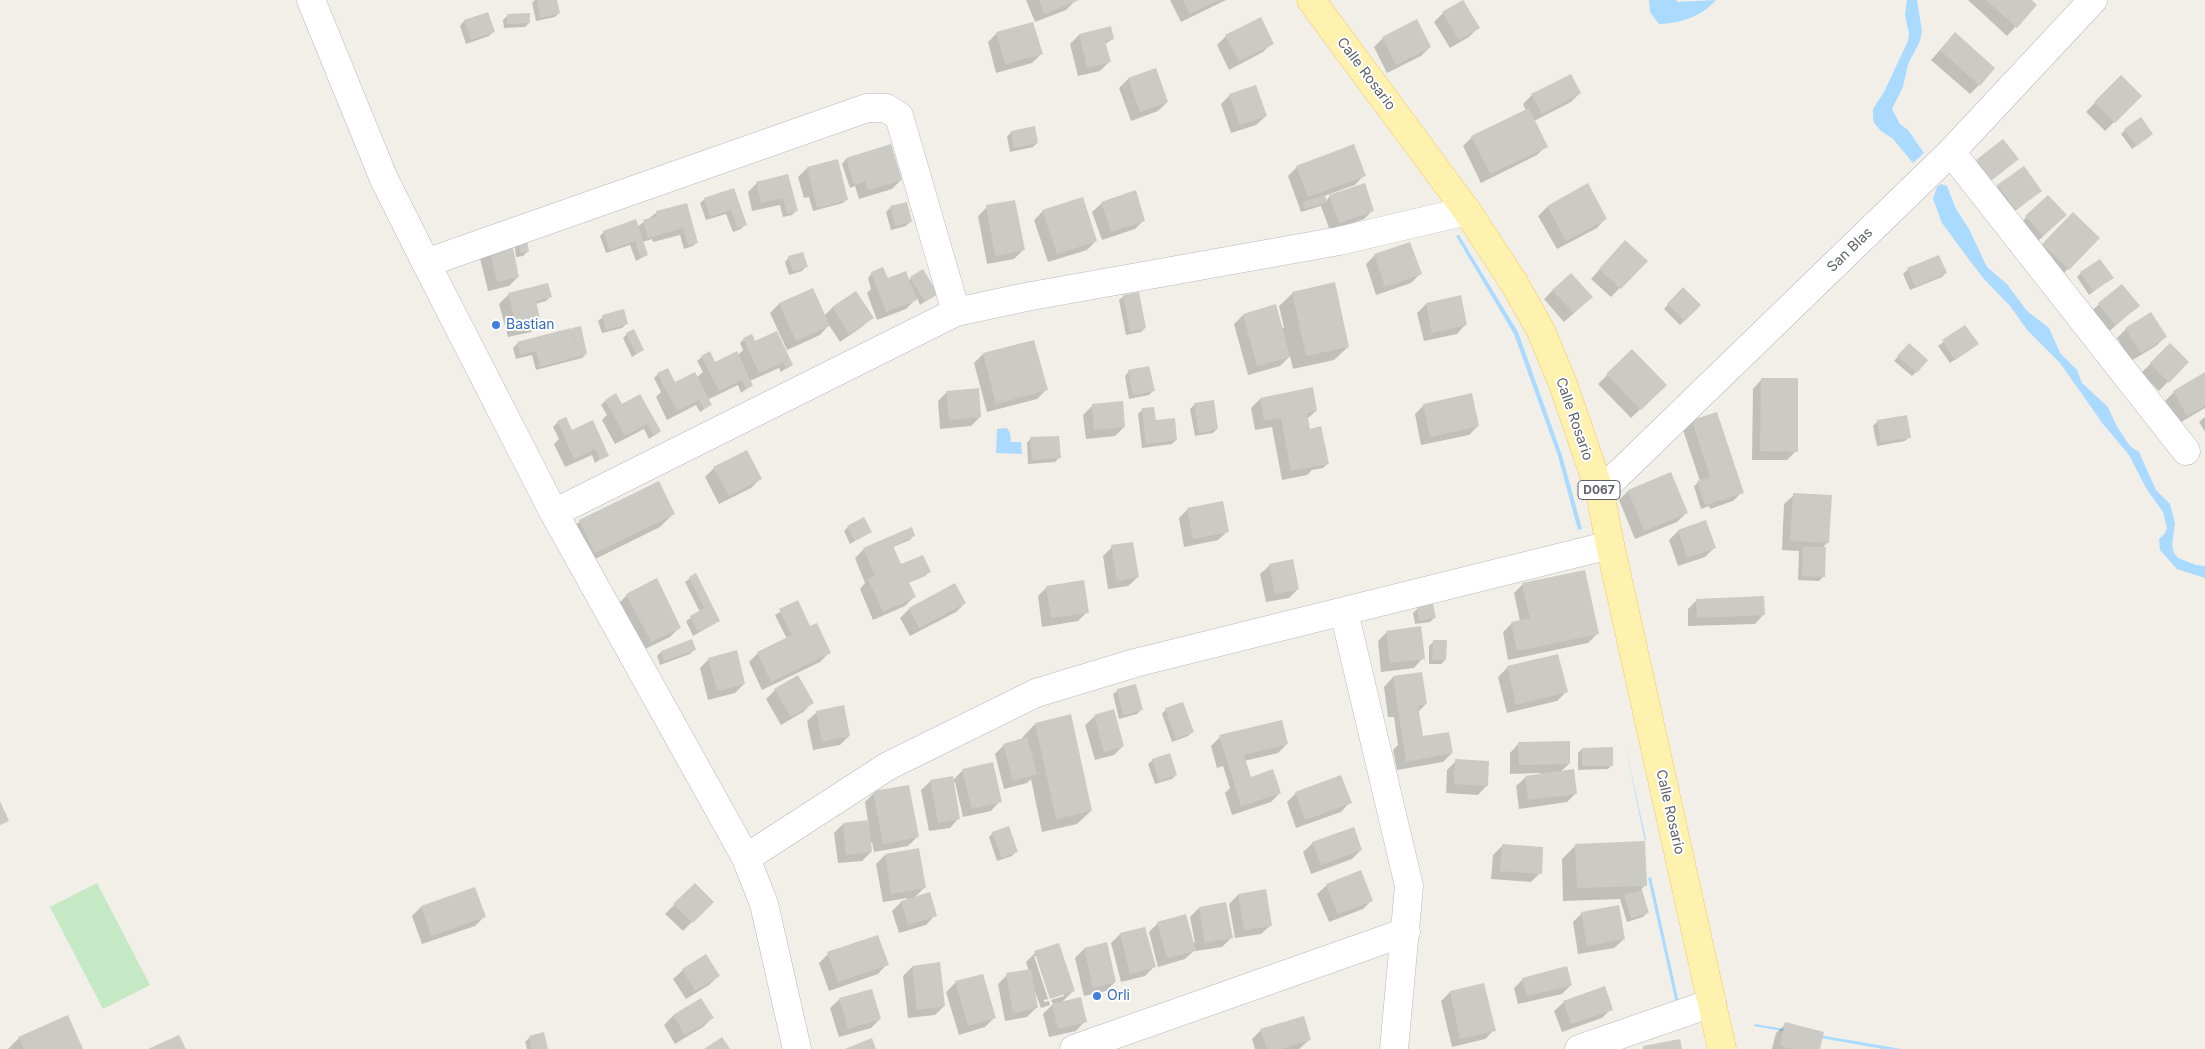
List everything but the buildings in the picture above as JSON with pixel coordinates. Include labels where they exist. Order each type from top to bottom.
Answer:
[{"type":"main road","name":"Calle Rosario","points":[[1311,0],[1467,210],[1514,283],[1541,331],[1563,384],[1600,492],[1610,545],[1722,1049]]},
{"type":"street","points":[[311,0],[384,178],[426,263],[554,512],[746,858],[764,904],[797,1049]]},
{"type":"street","name":"San Blas","points":[[1600,492],[1951,152],[2093,0]]},
{"type":"street","points":[[426,263],[867,108],[886,108],[899,116],[956,312]]},
{"type":"street","points":[[1951,152],[2186,450]]},
{"type":"street","points":[[554,512],[956,312],[1026,297],[1339,241],[1467,210]]},
{"type":"street","points":[[746,858],[888,766],[1036,692],[1135,663],[1610,545]]},
{"type":"street","points":[[1344,612],[1410,886],[1394,1049]]},
{"type":"street","points":[[1074,1049],[1406,932]]},
{"type":"street","points":[[1579,1049],[1712,1003]]},
{"type":"green space","points":[[97,883],[150,985],[103,1009],[50,907]]},
{"type":"water","points":[[1649,0],[1676,0],[1678,2],[1716,0],[1704,11],[1690,18],[1659,24],[1650,12]]},
{"type":"water","points":[[1907,0],[1917,0],[1922,31],[1920,41],[1908,64],[1903,87],[1892,109],[1900,124],[1908,130],[1924,153],[1913,163],[1893,139],[1881,131],[1874,123],[1873,118],[1873,109],[1884,92],[1908,41],[1909,33],[1905,15]]},
{"type":"water","points":[[1941,184],[1947,186],[1956,209],[1969,229],[1987,267],[2007,284],[2027,311],[2049,328],[2060,353],[2077,370],[2082,383],[2108,407],[2117,427],[2130,446],[2139,452],[2156,490],[2170,504],[2175,523],[2172,545],[2174,553],[2178,558],[2196,565],[2205,566],[2205,578],[2177,569],[2160,550],[2159,539],[2167,528],[2163,512],[2146,488],[2129,455],[2103,424],[2060,363],[2028,331],[2010,306],[1984,279],[1942,223],[1933,199],[1937,187]]},
{"type":"water","points":[[1459,235],[1518,332],[1562,455],[1582,529],[1578,530],[1558,456],[1514,334],[1456,236]]},
{"type":"water","points":[[1007,428],[1010,433],[1011,442],[1021,442],[1022,454],[996,453],[997,429]]},
{"type":"water","points":[[1624,740],[1646,840],[1645,841]]},
{"type":"water","points":[[1651,877],[1681,1012],[1678,1013],[1648,878]]},
{"type":"water","points":[[1755,1024],[1901,1049],[1883,1049],[1754,1026]]},
{"type":"place","name":"Bastian","points":[[496,325]]},
{"type":"place","name":"Orli","points":[[1097,996]]}]
